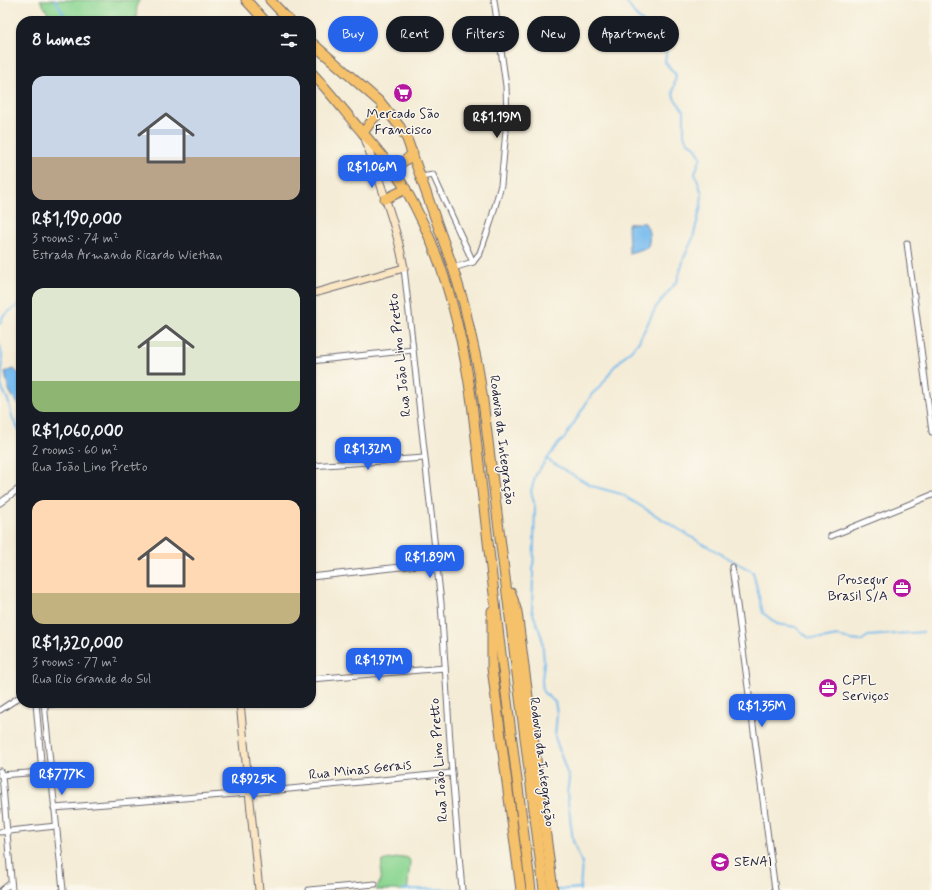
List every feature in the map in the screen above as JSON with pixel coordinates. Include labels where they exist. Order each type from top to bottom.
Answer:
[{"type":"highway","points":[[246,0],[260,16]]},
{"type":"highway","points":[[270,0],[285,16]]},
{"type":"highway","name":"Rodovia da Integração","points":[[316,46],[382,103],[400,127],[413,153],[464,304],[478,367],[483,401],[544,890]]},
{"type":"highway","name":"Rodovia da Integração","points":[[316,78],[391,167],[406,189],[425,227],[438,259],[454,310],[468,371],[500,646],[531,890]]},
{"type":"highway","points":[[363,133],[373,119],[385,108]]},
{"type":"highway","points":[[376,173],[403,162],[413,153]]},
{"type":"highway","points":[[385,199],[406,189]]},
{"type":"highway","points":[[504,574],[517,612],[553,890]]},
{"type":"highway","points":[[493,576],[492,668],[521,890]]},
{"type":"street","points":[[453,268],[473,262],[480,253],[501,185],[507,119],[506,86],[494,0]]},
{"type":"street","name":"Rua João Lino Pretto","points":[[363,133],[394,223],[404,268],[441,603],[452,773],[462,890]]},
{"type":"street","points":[[421,177],[433,175],[473,262]]},
{"type":"street","points":[[907,243],[932,432]]},
{"type":"street","points":[[316,293],[404,268]]},
{"type":"street","points":[[316,360],[413,350]]},
{"type":"street","points":[[316,466],[424,458]]},
{"type":"street","points":[[0,503],[16,492]]},
{"type":"street","points":[[831,536],[932,495]]},
{"type":"street","points":[[316,576],[436,563]]},
{"type":"street","points":[[732,567],[775,890]]},
{"type":"street","points":[[316,679],[445,668]]},
{"type":"street","points":[[0,710],[16,699]]},
{"type":"street","points":[[12,890],[1,774],[42,772],[36,708]]},
{"type":"street","points":[[44,708],[63,890]]},
{"type":"street","points":[[240,708],[259,890]]},
{"type":"street","name":"Rua Minas Gerais","points":[[54,808],[249,793],[452,773]]},
{"type":"street","points":[[0,832],[56,826]]},
{"type":"street","points":[[2,890],[11,883]]},
{"type":"street","points":[[309,890],[375,884]]},
{"type":"green space","points":[[40,0],[140,0],[137,4],[136,16],[50,16]]},
{"type":"green space","points":[[404,857],[408,858],[410,861],[407,890],[376,890],[380,880],[382,862],[385,860]]},
{"type":"water","points":[[645,223],[647,226],[649,232],[649,242],[647,248],[629,253],[628,224]]},
{"type":"water","points":[[14,369],[16,371],[16,401],[11,395],[5,372]]},
{"type":"waterway","points":[[55,0],[64,16]]},
{"type":"waterway","points":[[580,890],[582,863],[573,841],[567,793],[569,779],[555,737],[557,713],[555,702],[543,692],[542,680],[544,662],[542,638],[532,611],[535,507],[531,491],[536,474],[559,443],[564,439],[592,394],[601,386],[613,368],[638,343],[656,307],[677,281],[684,258],[693,238],[701,206],[702,194],[695,173],[701,157],[695,147],[686,140],[684,135],[684,111],[674,98],[673,92],[676,75],[665,62],[667,45],[664,40],[637,17],[625,0]]},
{"type":"waterway","points":[[0,324],[3,316],[16,307]]},
{"type":"waterway","points":[[0,346],[2,356],[1,386],[8,400],[13,420],[16,425]]},
{"type":"waterway","points":[[546,459],[592,486],[621,494],[698,541],[753,572],[763,613],[777,624],[796,627],[809,638],[821,639],[838,636],[861,641],[868,636],[923,632]]},
{"type":"waterway","points":[[556,890],[580,888]]},
{"type":"waterway","points":[[403,890],[512,890]]},
{"type":"place","name":"Mercado São Francisco","points":[[403,93]]},
{"type":"place","name":"Prosegur Brasil S/A","points":[[902,588]]},
{"type":"place","name":"CPFL Serviços","points":[[828,688]]},
{"type":"place","name":"SENAI","points":[[720,862]]}]
